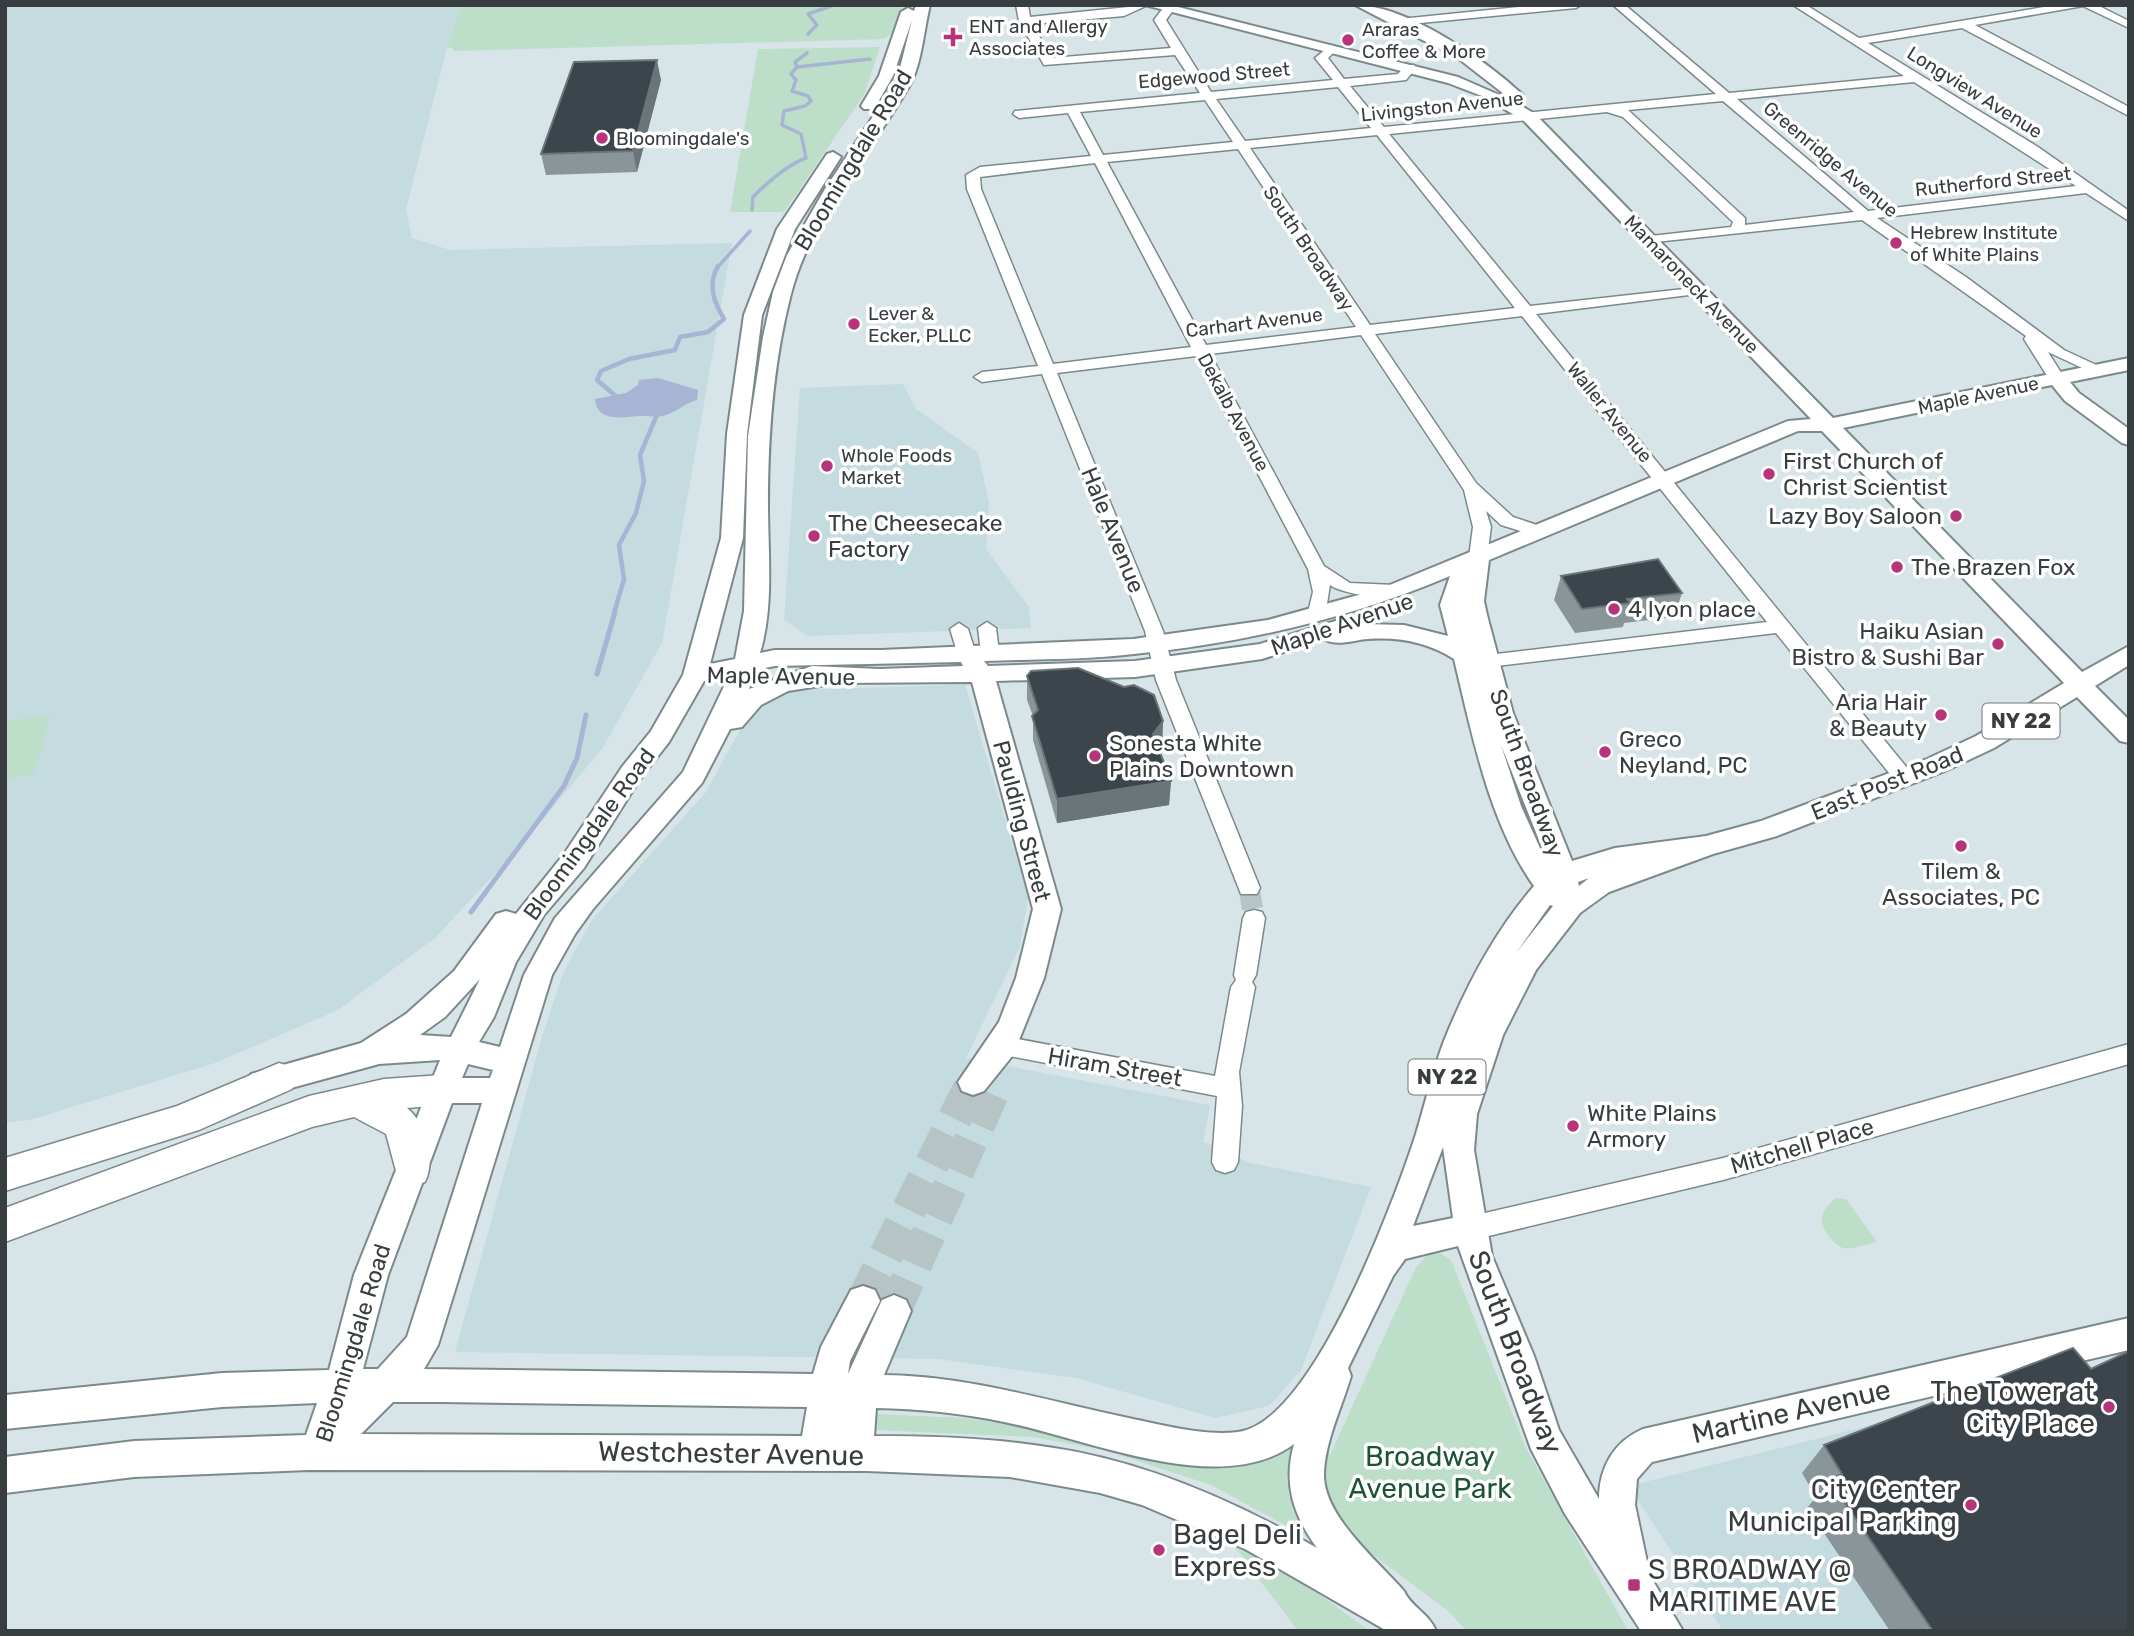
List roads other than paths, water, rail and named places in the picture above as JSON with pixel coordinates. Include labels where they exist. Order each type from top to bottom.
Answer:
[{"type":"highway","points":[[5,1175],[186,1119],[279,1078]]},
{"type":"highway","points":[[5,1225],[278,1123],[353,1100],[384,1094],[442,1090]]},
{"type":"highway","points":[[353,1100],[389,1113],[401,1123],[408,1137],[412,1170]]},
{"type":"main road","name":"Bloomingdale Road","points":[[856,124],[886,76],[908,5]]},
{"type":"main road","name":"Bloomingdale Road","points":[[318,1452],[386,1386],[421,1345],[538,975],[565,926],[692,777],[737,690],[751,645],[758,593],[758,436],[770,349],[782,292],[816,219],[905,79],[923,5]]},
{"type":"main road","name":"Mamaroneck Avenue","points":[[1152,5],[1461,83],[1494,96],[1529,117],[2129,735]]},
{"type":"main road","points":[[1363,5],[1448,43],[1509,89],[1528,108],[1529,117]]},
{"type":"main road","points":[[1483,70],[1494,96]]},
{"type":"main road","name":"Bloomingdale Road","points":[[318,1452],[371,1275],[458,1052],[479,1017],[516,935],[574,861],[631,773],[660,737],[695,675],[732,538],[737,434],[753,315],[786,229],[841,146]]},
{"type":"main road","name":"Maple Avenue","points":[[1160,655],[1216,636],[1316,615],[1471,571],[1540,532],[1809,438],[1828,425],[2129,364]]},
{"type":"main road","points":[[2057,379],[2071,397],[2129,439]]},
{"type":"main road","name":"Maple Avenue","points":[[695,675],[743,668],[775,658],[981,652],[1160,655],[1287,646],[1471,571],[1669,485]]},
{"type":"main road","name":"South Broadway","points":[[1471,571],[1452,605],[1474,660],[1502,786],[1529,856],[1560,891]]},
{"type":"main road","points":[[1287,646],[1366,632],[1413,633],[1445,641],[1474,660]]},
{"type":"main road","name":"Maple Avenue","points":[[743,668],[880,677],[981,652]]},
{"type":"main road","name":"Paulding Street","points":[[981,652],[1047,909],[1030,978],[983,1085]]},
{"type":"main road","name":"East Post Road","points":[[1560,891],[1599,885],[1706,846],[1768,829],[1905,779],[1985,742],[2129,653]]},
{"type":"main road","points":[[692,777],[746,703],[763,689],[801,680],[880,677]]},
{"type":"main road","points":[[5,1157],[70,1143],[346,1058],[384,1042],[420,1021],[450,997],[549,868],[631,773]]},
{"type":"main road","name":"South Broadway","points":[[1560,891],[1488,1035],[1473,1073],[1462,1114],[1458,1150],[1476,1256],[1517,1356],[1544,1437],[1578,1501],[1664,1631]]},
{"type":"main road","name":"South Broadway","points":[[1344,1344],[1374,1280],[1428,1143],[1462,1035],[1510,941],[1560,891]]},
{"type":"main road","points":[[346,1058],[421,1047],[511,1060]]},
{"type":"main road","points":[[442,1090],[502,1091]]},
{"type":"main road","points":[[1374,1280],[1393,1249],[1403,1243],[1472,1228]]},
{"type":"main road","points":[[817,1454],[878,1306]]},
{"type":"main road","name":"Martine Avenue","points":[[1634,1586],[1616,1500],[1616,1483],[1626,1457],[1643,1447],[2129,1335]]},
{"type":"main road","points":[[5,1412],[222,1390],[339,1387],[923,1392],[966,1398],[1162,1443],[1218,1452],[1241,1450],[1278,1435],[1292,1422],[1344,1344]]},
{"type":"main road","name":"NY 22","points":[[1344,1344],[1310,1456],[1306,1488],[1325,1532],[1411,1625]]},
{"type":"main road","points":[[844,1391],[853,1455]]},
{"type":"main road","name":"Westchester Avenue","points":[[5,1475],[171,1456],[318,1452],[817,1454],[1013,1460],[1058,1466],[1142,1486],[1183,1499],[1262,1536],[1411,1625]]},
{"type":"street","points":[[1022,5],[1025,21],[1048,62],[1178,51]]},
{"type":"street","points":[[1025,21],[1124,13],[1143,5]]},
{"type":"street","points":[[1400,22],[1576,5]]},
{"type":"street","name":"Greenridge Avenue","points":[[1618,5],[1865,214],[1968,286],[2026,332],[2045,340],[2059,353],[2099,370]]},
{"type":"street","name":"Longview Avenue","points":[[1798,5],[2090,189],[2129,217]]},
{"type":"street","points":[[1856,42],[2078,5]]},
{"type":"street","points":[[2088,5],[2129,25]]},
{"type":"street","name":"South Broadway","points":[[1168,9],[1159,18],[1178,51],[1470,486],[1507,521],[1540,532]]},
{"type":"street","points":[[1966,25],[2129,111]]},
{"type":"street","name":"Waller Avenue","points":[[1331,49],[1321,58],[1344,82],[1905,779]]},
{"type":"street","name":"Edgewood Street","points":[[1019,114],[1402,76],[1410,68]]},
{"type":"street","name":"Livingston Avenue","points":[[973,175],[980,171],[1916,78]]},
{"type":"street","name":"Dekalb Avenue","points":[[1072,108],[1317,569],[1322,592],[1316,615]]},
{"type":"street","points":[[1609,109],[1627,114],[1740,221],[1737,229]]},
{"type":"street","name":"Hale Avenue","points":[[973,175],[974,189],[1160,655],[1249,888]]},
{"type":"street","name":"Rutherford Street","points":[[1651,240],[2090,189]]},
{"type":"street","name":"Carhart Avenue","points":[[982,377],[1697,290]]},
{"type":"street","name":"Greenridge Avenue","points":[[2026,332],[2057,379]]},
{"type":"street","points":[[2057,379],[2063,365],[2059,353]]},
{"type":"street","name":"South Broadway","points":[[1470,486],[1482,527],[1471,571]]},
{"type":"street","name":"Dekalb Avenue","points":[[1317,569],[1346,588],[1395,591]]},
{"type":"street","points":[[1474,660],[1782,626]]},
{"type":"street","name":"Paulding Street","points":[[959,629],[981,652]]},
{"type":"street","points":[[1225,1163],[1227,1072],[1254,918]]},
{"type":"street","name":"Hiram Street","points":[[1002,1046],[1228,1088]]},
{"type":"street","name":"Mitchell Place","points":[[1472,1228],[1723,1168],[2129,1054]]},
{"type":"water","points":[[658,378],[698,390],[697,400],[660,417],[612,417],[597,407],[595,399],[626,393],[638,385],[639,380]]},
{"type":"waterway","points":[[808,34],[817,25],[808,14],[834,5]]},
{"type":"waterway","points":[[797,67],[795,62],[807,53]]},
{"type":"waterway","points":[[797,67],[870,59]]},
{"type":"waterway","points":[[752,210],[753,197],[759,191],[785,169],[806,158],[801,134],[782,125],[784,111],[805,106],[811,101],[808,96],[792,91],[796,80],[791,74],[797,67]]},
{"type":"waterway","points":[[717,268],[750,231]]},
{"type":"waterway","points":[[618,398],[597,380],[601,371],[629,359],[675,350],[680,337],[708,332],[724,319],[712,287],[717,268]]},
{"type":"waterway","points":[[614,613],[624,579],[619,545],[636,513],[644,481],[640,455],[659,410]]},
{"type":"waterway","points":[[597,674],[615,612]]},
{"type":"waterway","points":[[471,912],[564,786],[577,758],[586,715]]},
{"type":"tunnel","points":[[1249,888],[1254,918]]},
{"type":"tunnel","points":[[863,1301],[973,1082]]},
{"type":"tunnel","points":[[894,1311],[994,1089]]},
{"type":"place","name":"ENT and Allergy Associates","points":[[953,37]]},
{"type":"place","name":"Araras Coffee & More","points":[[1348,40]]},
{"type":"place","name":"Bloomingdale's","points":[[602,138]]},
{"type":"place","name":"Hebrew Institute of White Plains","points":[[1896,243]]},
{"type":"place","name":"Lever & Ecker, PLLC","points":[[854,324]]},
{"type":"place","name":"Whole Foods Market","points":[[827,466]]},
{"type":"place","name":"First Church of Christ Scientist","points":[[1769,474]]},
{"type":"place","name":"Lazy Boy Saloon","points":[[1956,516]]},
{"type":"place","name":"The Cheesecake Factory","points":[[814,536]]},
{"type":"place","name":"The Brazen Fox","points":[[1897,567]]},
{"type":"place","name":"4 lyon place","points":[[1614,609]]},
{"type":"place","name":"Haiku Asian Bistro & Sushi Bar","points":[[1998,644]]},
{"type":"place","name":"Aria Hair & Beauty","points":[[1941,715]]},
{"type":"place","name":"Greco Neyland, PC","points":[[1605,752]]},
{"type":"place","name":"Sonesta White Plains Downtown","points":[[1095,756]]},
{"type":"place","name":"Tilem & Associates, PC","points":[[1961,846]]},
{"type":"place","name":"White Plains Armory","points":[[1573,1126]]},
{"type":"place","name":"The Tower at City Place","points":[[2109,1407]]},
{"type":"place","name":"City Center Municipal Parking","points":[[1971,1505]]},
{"type":"place","name":"Bagel Deli Express","points":[[1159,1550]]},
{"type":"place","name":"S BROADWAY @ MARITIME AVE","points":[[1634,1585]]},
{"type":"park label","name":"Broadway Avenue Park","points":[[1430,1472]]}]
